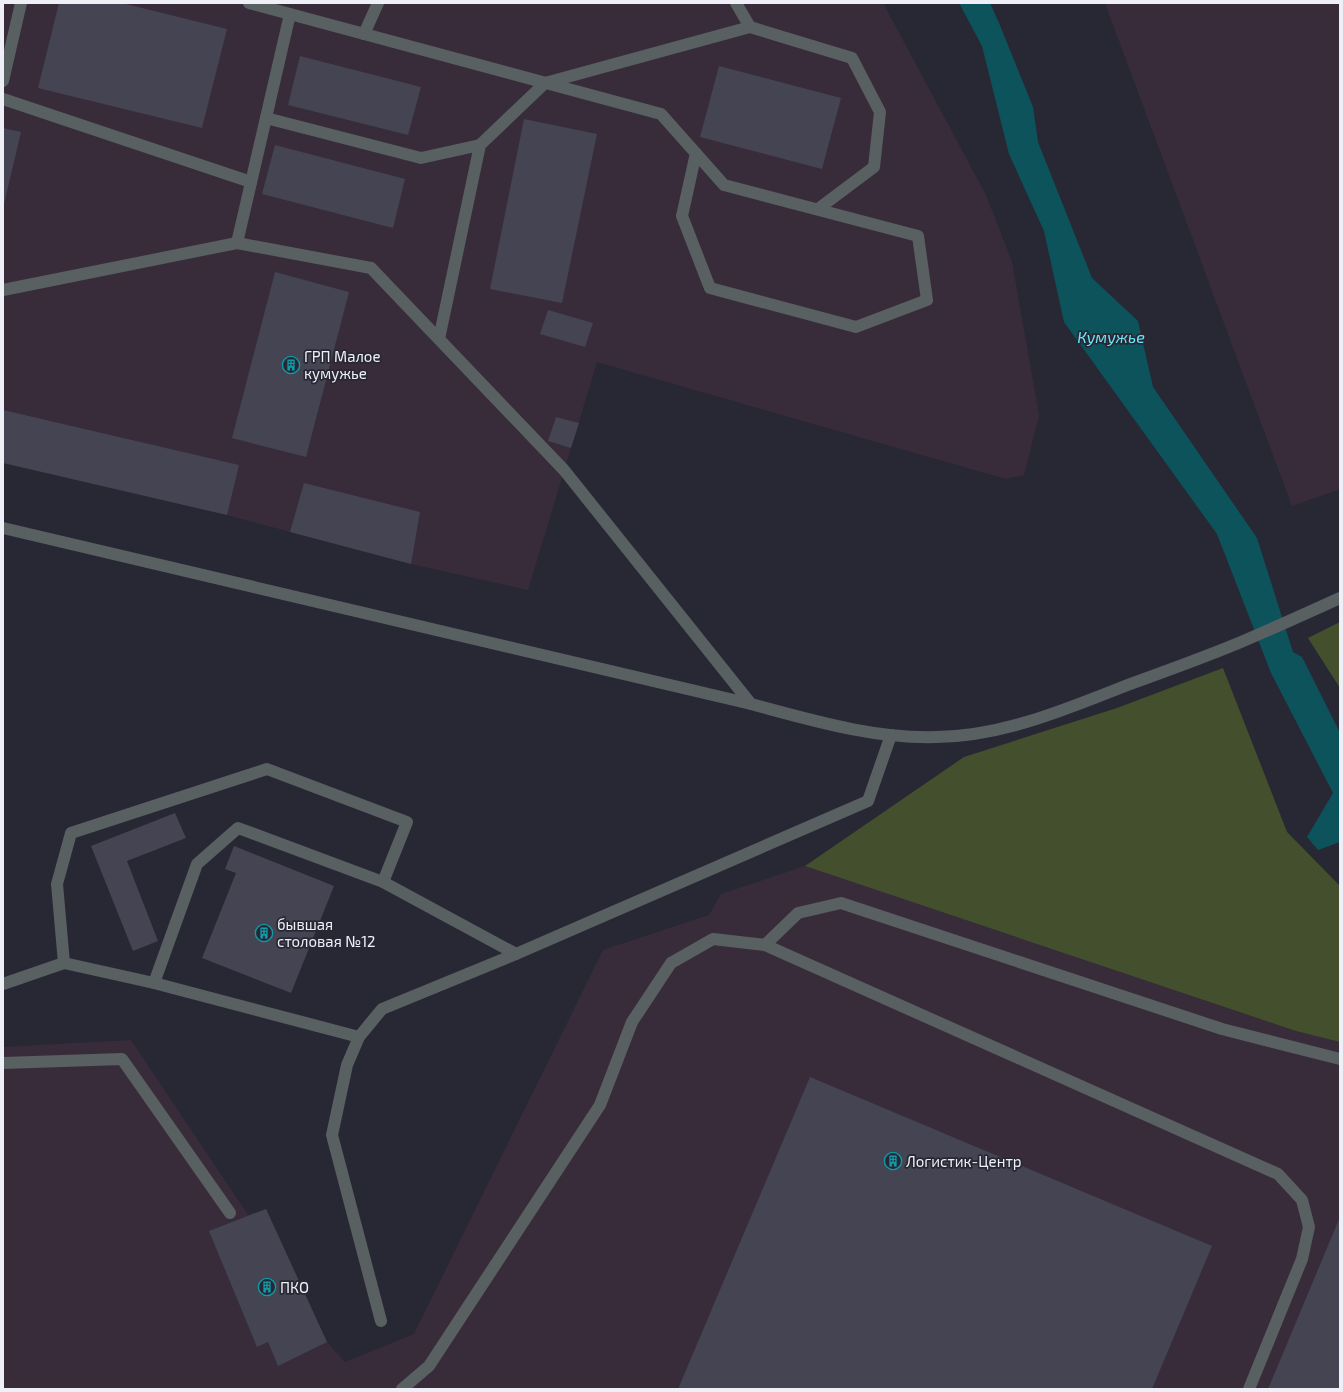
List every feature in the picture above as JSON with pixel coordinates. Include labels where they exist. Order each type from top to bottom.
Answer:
[{"type":"lane","points":[[3,81],[21,3]]},
{"type":"lane","points":[[250,3],[661,114],[696,153],[724,185],[918,236],[928,300],[856,327],[710,288],[682,216],[696,153]]},
{"type":"lane","points":[[364,34],[378,3]]},
{"type":"lane","points":[[736,3],[750,27]]},
{"type":"lane","points":[[237,243],[290,14]]},
{"type":"lane","points":[[266,118],[421,158],[480,145],[545,83],[750,27],[852,58],[880,112],[874,167],[818,209]]},
{"type":"lane","points":[[3,99],[251,182]]},
{"type":"lane","points":[[439,339],[480,145]]},
{"type":"lane","points":[[3,290],[237,243],[371,268],[564,470],[751,704]]},
{"type":"lane","points":[[3,528],[751,704],[825,723],[891,735],[936,738],[976,735],[1018,725],[1054,713],[1241,642],[1340,598]]},
{"type":"lane","points":[[381,1321],[332,1135],[347,1065],[358,1037],[382,1009],[516,954],[868,800],[891,735]]},
{"type":"lane","points":[[64,963],[57,884],[71,833],[267,769],[407,822],[383,882]]},
{"type":"lane","points":[[154,984],[196,864],[238,828],[383,882],[516,954]]},
{"type":"lane","points":[[765,945],[798,913],[841,902],[1222,1029],[1340,1059]]},
{"type":"lane","points":[[402,1389],[429,1366],[600,1105],[632,1022],[671,963],[714,939],[765,945],[1278,1174],[1302,1200],[1309,1227],[1302,1259],[1250,1389]]},
{"type":"lane","points":[[3,984],[64,963],[154,984],[358,1037]]},
{"type":"lane","points":[[3,1063],[122,1059],[230,1213]]},
{"type":"shaded area","points":[[3,3],[883,3],[986,195],[1012,262],[1039,415],[1024,475],[1006,479],[597,362],[528,590],[411,564],[227,515],[3,463]]},
{"type":"shaded area","points":[[1105,3],[1340,3],[1340,489],[1292,506]]},
{"type":"shaded area","points":[[805,866],[1296,1031],[1340,1042],[1340,1389],[3,1389],[3,1047],[131,1040],[248,1215],[266,1209],[327,1342],[345,1362],[414,1334],[603,950],[709,915],[721,894]]},
{"type":"green space","points":[[1340,622],[1340,688],[1308,638]]},
{"type":"green space","points":[[1223,668],[1287,832],[1340,886],[1340,1042],[1296,1031],[805,866],[964,757],[1117,708]]},
{"type":"water","name":"Кумужье","points":[[959,3],[990,3],[1033,107],[1038,142],[1092,278],[1138,321],[1153,387],[1257,538],[1293,652],[1302,657],[1340,733],[1340,842],[1318,850],[1307,837],[1333,793],[1271,673],[1217,534],[1064,322],[1044,231],[1009,154],[982,46]]},
{"type":"building","points":[[59,3],[122,3],[227,29],[202,128],[38,88]]},
{"type":"building","points":[[300,56],[421,87],[408,135],[288,105]]},
{"type":"building","points":[[719,66],[841,98],[822,169],[700,137]]},
{"type":"building","points":[[524,119],[597,134],[562,303],[490,289]]},
{"type":"building","points":[[3,128],[21,132],[4,204],[3,204]]},
{"type":"building","points":[[275,145],[405,179],[393,228],[262,194]]},
{"type":"building","name":"ГРП Малое кумужье","points":[[275,272],[349,292],[306,457],[232,438]]},
{"type":"building","points":[[548,310],[593,323],[585,347],[540,334]]},
{"type":"building","points":[[3,410],[239,465],[227,515],[3,463]]},
{"type":"building","points":[[556,417],[579,423],[571,448],[548,441]]},
{"type":"building","points":[[304,483],[420,512],[411,564],[290,532]]},
{"type":"building","points":[[175,813],[186,838],[127,861],[158,941],[133,951],[91,846]]},
{"type":"building","name":"бывшая столовая №12","points":[[234,846],[334,886],[291,993],[202,958],[236,873],[225,869]]},
{"type":"building","name":"Логистик-Центр","points":[[810,1077],[1212,1246],[1152,1389],[678,1389]]},
{"type":"building","name":"ПКО","points":[[266,1209],[327,1342],[278,1366],[268,1342],[257,1347],[209,1231]]},
{"type":"building","points":[[1340,1217],[1340,1389],[1268,1389]]},
{"type":"place","name":"ГРП Малое кумужье","points":[[291,365]]},
{"type":"place","name":"бывшая столовая №12","points":[[264,933]]},
{"type":"place","name":"Логистик-Центр","points":[[893,1161]]},
{"type":"place","name":"ПКО","points":[[267,1287]]}]
